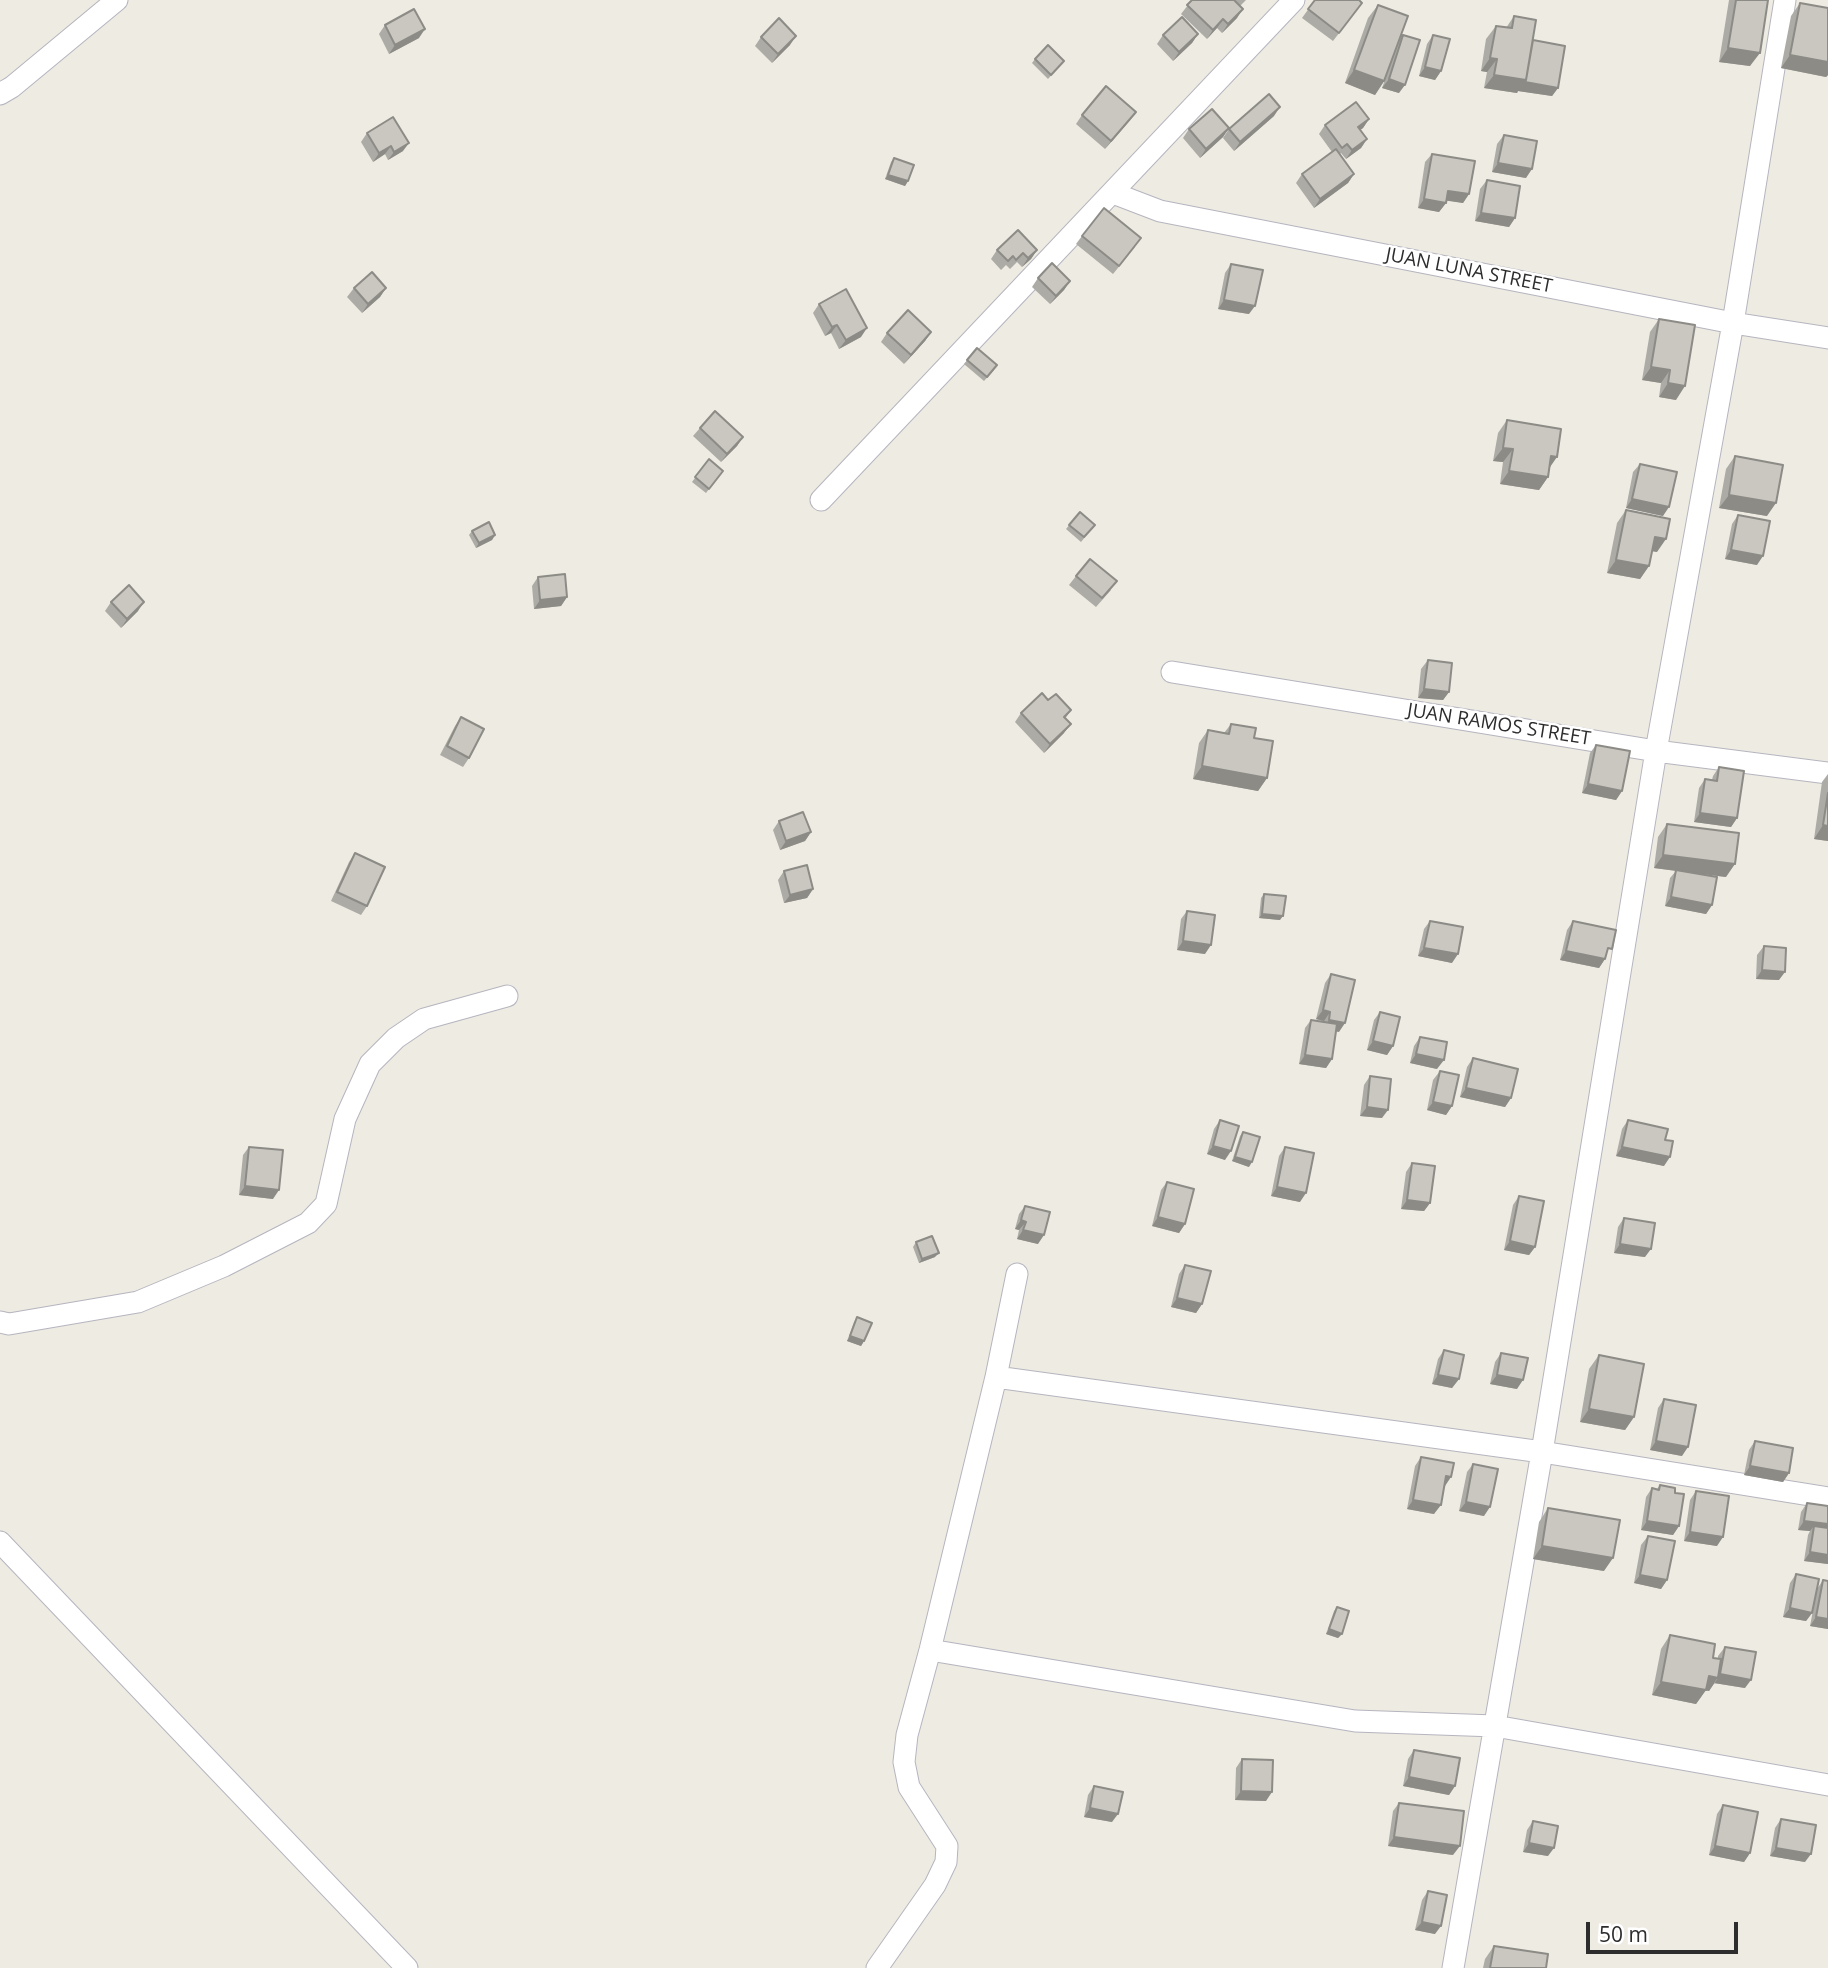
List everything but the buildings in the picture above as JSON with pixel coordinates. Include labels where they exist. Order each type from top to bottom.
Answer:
[{"type":"street","points":[[0,94],[117,0]]},
{"type":"street","points":[[821,500],[1294,0]]},
{"type":"street","points":[[1453,1968],[1542,1452],[1656,751],[1733,323],[1786,0]]},
{"type":"street","name":"JUAN LUNA STREET","points":[[1113,193],[1160,211],[1733,323],[1828,338]]},
{"type":"street","name":"JUAN RAMOS STREET","points":[[1172,672],[1656,751],[1828,773]]},
{"type":"street","points":[[0,1322],[9,1324],[138,1302],[223,1266],[308,1223],[326,1204],[345,1119],[370,1064],[396,1038],[424,1019],[508,996]]},
{"type":"street","points":[[877,1968],[935,1885],[946,1862],[947,1846],[909,1787],[904,1762],[907,1735],[996,1377],[1017,1274]]},
{"type":"street","points":[[996,1377],[1542,1452],[1828,1498]]},
{"type":"street","points":[[0,1542],[407,1968]]},
{"type":"street","points":[[930,1650],[1355,1721],[1495,1726],[1828,1785]]}]
